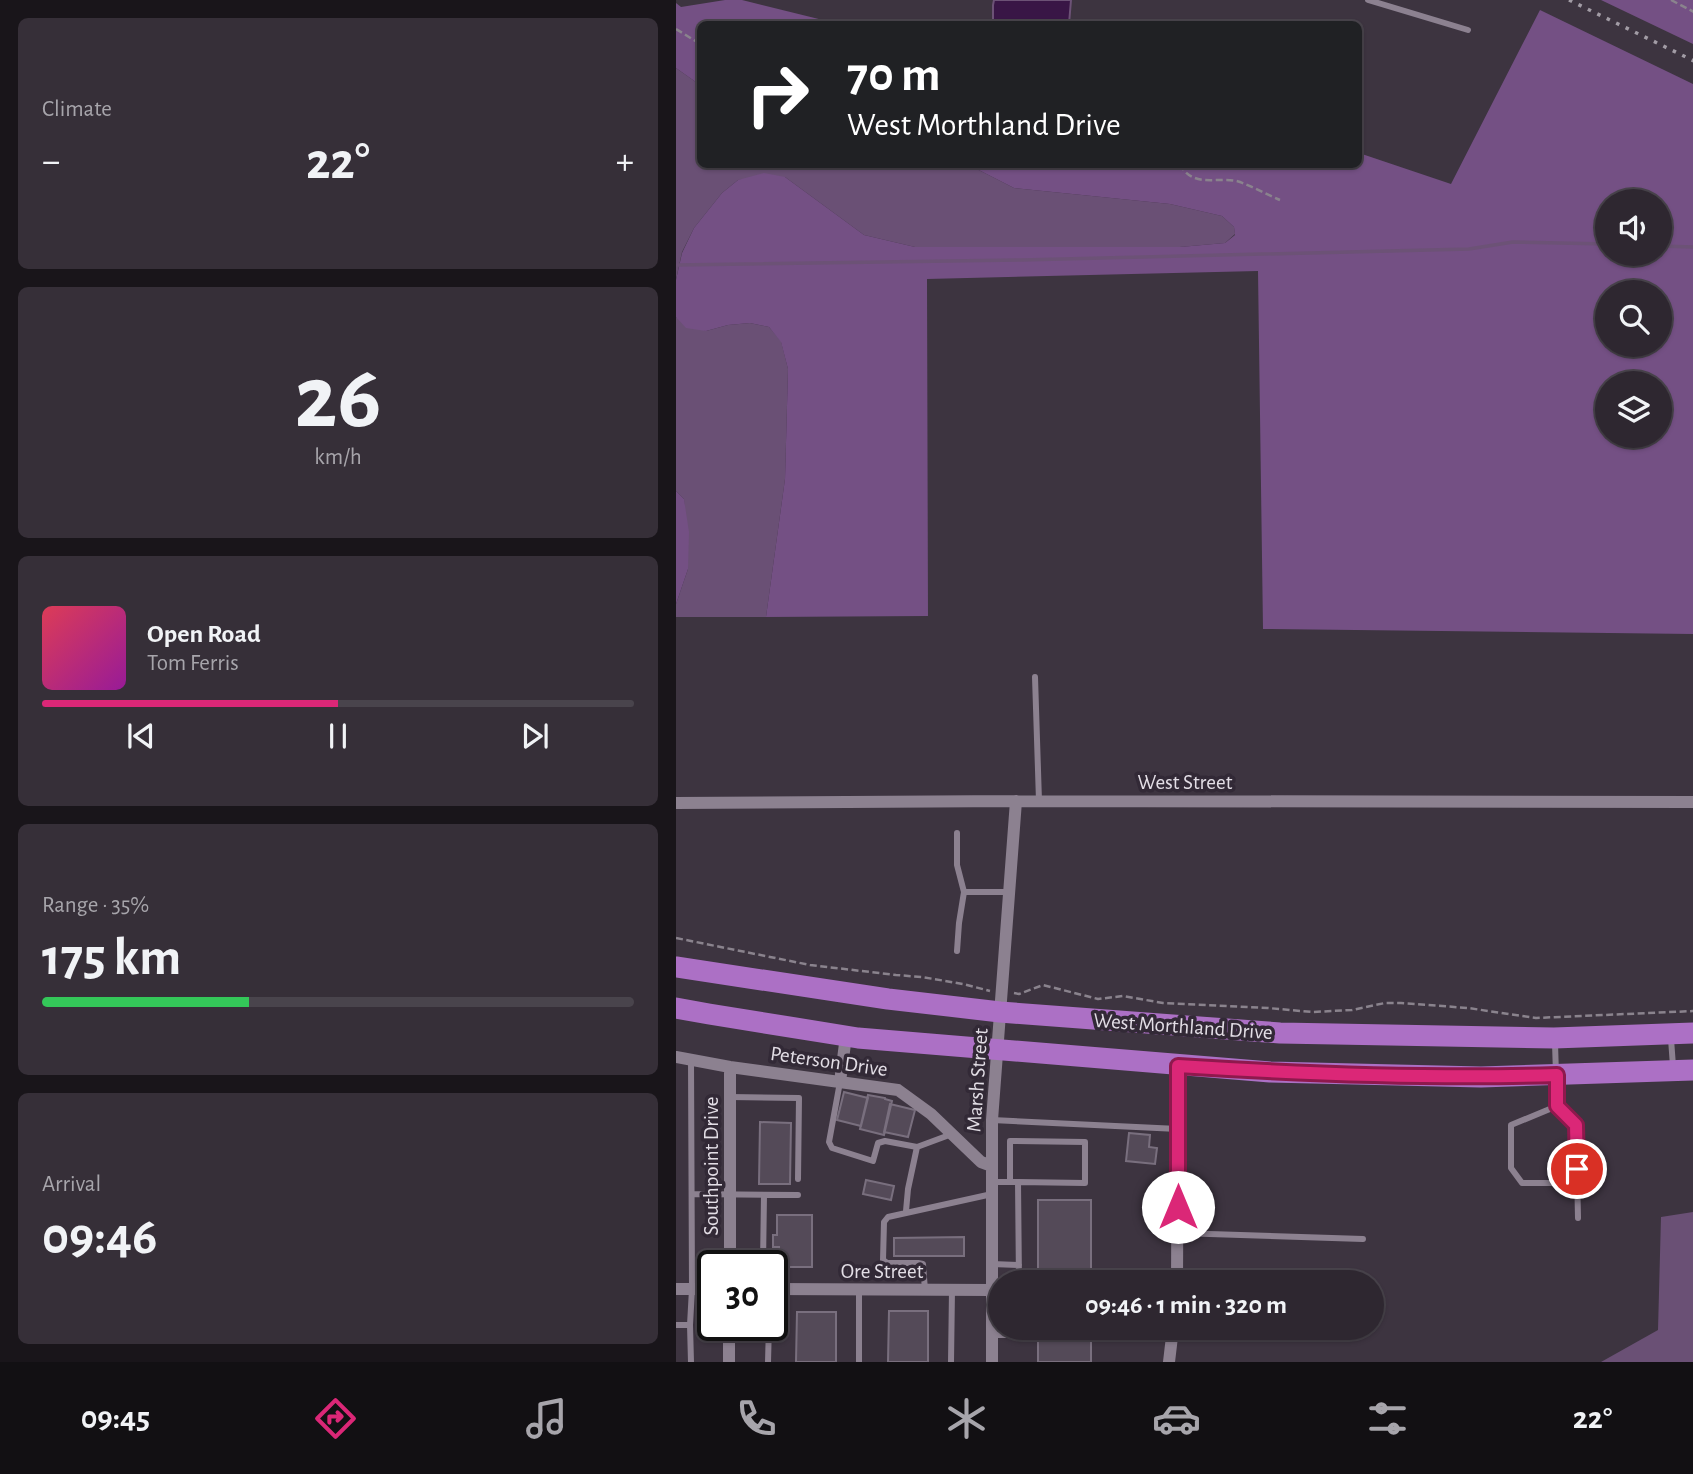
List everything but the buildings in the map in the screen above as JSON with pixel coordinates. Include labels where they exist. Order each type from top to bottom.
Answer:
[{"type":"highway","name":"West Morthland Drive","points":[[676,967],[888,999],[1001,1002],[1280,1033],[1554,1038],[1693,1033]]},
{"type":"highway","name":"West Morthland Drive","points":[[676,1008],[846,1036],[1270,1072],[1481,1077],[1684,1071]]},
{"type":"street","name":"Marsh Street","points":[[992,1270],[992,1120],[1016,801]]},
{"type":"street","name":"West Street","points":[[676,803],[1693,802]]},
{"type":"street","points":[[840,1082],[846,1036]]},
{"type":"street","name":"Peterson Drive","points":[[676,1057],[898,1090],[931,1114],[981,1162],[992,1166]]},
{"type":"street","points":[[1177,1270],[1178,1066]]},
{"type":"street","name":"Southpoint Drive","points":[[730,1067],[730,1250]]},
{"type":"street","points":[[676,1289],[697,1289]]},
{"type":"street","name":"Ore Street","points":[[788,1289],[988,1290]]},
{"type":"street","name":"Marsh Street","points":[[992,1340],[992,1362]]},
{"type":"street","points":[[1169,1362],[1172,1340]]},
{"type":"street","points":[[729,1341],[729,1362]]},
{"type":"lane","points":[[1368,0],[1468,30]]},
{"type":"lane","points":[[1035,677],[1039,801]]},
{"type":"lane","points":[[957,833],[957,866],[964,892],[957,951]]},
{"type":"lane","points":[[964,892],[1009,892]]},
{"type":"lane","points":[[1671,1033],[1684,1071]]},
{"type":"lane","points":[[1554,1038],[1557,1106],[1576,1125],[1578,1218]]},
{"type":"lane","points":[[691,1060],[691,1362]]},
{"type":"lane","points":[[840,1082],[829,1142],[832,1148],[873,1161],[878,1143],[885,1141],[917,1147],[952,1134]]},
{"type":"lane","points":[[730,1097],[799,1098],[798,1179]]},
{"type":"lane","points":[[1557,1106],[1511,1125],[1511,1168],[1522,1183],[1578,1183]]},
{"type":"lane","points":[[992,1120],[1178,1129]]},
{"type":"lane","points":[[925,1290],[923,1264],[887,1263],[883,1260],[884,1222],[888,1217],[1014,1182],[1085,1183],[1085,1142],[1010,1141],[1014,1182],[1019,1270]]},
{"type":"lane","points":[[906,1212],[917,1147]]},
{"type":"lane","points":[[692,1194],[798,1195]]},
{"type":"lane","points":[[764,1195],[764,1250]]},
{"type":"lane","points":[[1178,1233],[1363,1239]]},
{"type":"lane","points":[[992,1264],[1019,1265]]},
{"type":"lane","points":[[859,1362],[860,1290]]},
{"type":"lane","points":[[951,1362],[952,1290]]},
{"type":"lane","points":[[676,1325],[690,1325]]},
{"type":"lane","points":[[768,1362],[769,1341]]},
{"type":"path","points":[[1671,0],[1693,12]]},
{"type":"path","points":[[676,29],[697,43]]},
{"type":"path","points":[[1096,168],[1115,168]]},
{"type":"path","points":[[1182,168],[1184,173],[1210,182],[1236,180],[1280,200]]},
{"type":"path","points":[[676,938],[810,965],[963,984],[986,991],[1001,1002],[1043,985],[1098,999],[1123,996],[1163,1003],[1312,1012],[1352,1010],[1385,1003],[1468,1008],[1536,1018],[1693,1011]]},
{"type":"shaded area","points":[[742,0],[827,21],[697,21],[697,83],[676,68],[676,3],[681,7]]},
{"type":"shaded area","points":[[994,0],[1071,0],[1069,21],[993,21]]},
{"type":"shaded area","points":[[1601,0],[1693,0],[1693,44]]},
{"type":"shaded area","points":[[1540,10],[1693,84],[1693,634],[1263,629],[1258,271],[927,279],[928,616],[766,617],[785,479],[788,369],[781,342],[769,327],[750,323],[706,331],[686,328],[676,317],[676,280],[682,253],[694,228],[722,193],[738,180],[764,173],[785,177],[864,235],[915,247],[1180,247],[1225,243],[1235,235],[1234,227],[1222,216],[1170,204],[1014,188],[975,168],[1362,168],[1362,154],[1451,184]]},
{"type":"shaded area","points":[[676,68],[697,83],[697,168],[975,168],[1014,188],[1170,204],[1222,216],[1234,227],[1235,234],[1225,243],[1180,247],[915,247],[864,235],[785,177],[738,180],[722,193],[694,228],[682,252],[676,280]]},
{"type":"shaded area","points":[[676,317],[706,331],[750,323],[769,327],[781,341],[788,369],[785,479],[766,617],[676,617],[676,604],[688,569],[684,499],[676,491]]},
{"type":"shaded area","points":[[676,491],[684,499],[689,532],[688,569],[676,604]]},
{"type":"shaded area","points":[[1693,1212],[1693,1362],[1601,1362],[1658,1330],[1661,1217]]},
{"type":"waterway","points":[[676,265],[1469,249],[1513,242],[1595,244]]},
{"type":"waterway","points":[[1672,246],[1694,247]]},
{"type":"railway","points":[[1569,0],[1694,61]]},
{"type":"route","points":[[1178,1207],[1178,1066],[1369,1076],[1557,1075],[1557,1106],[1576,1125],[1577,1169]]}]
